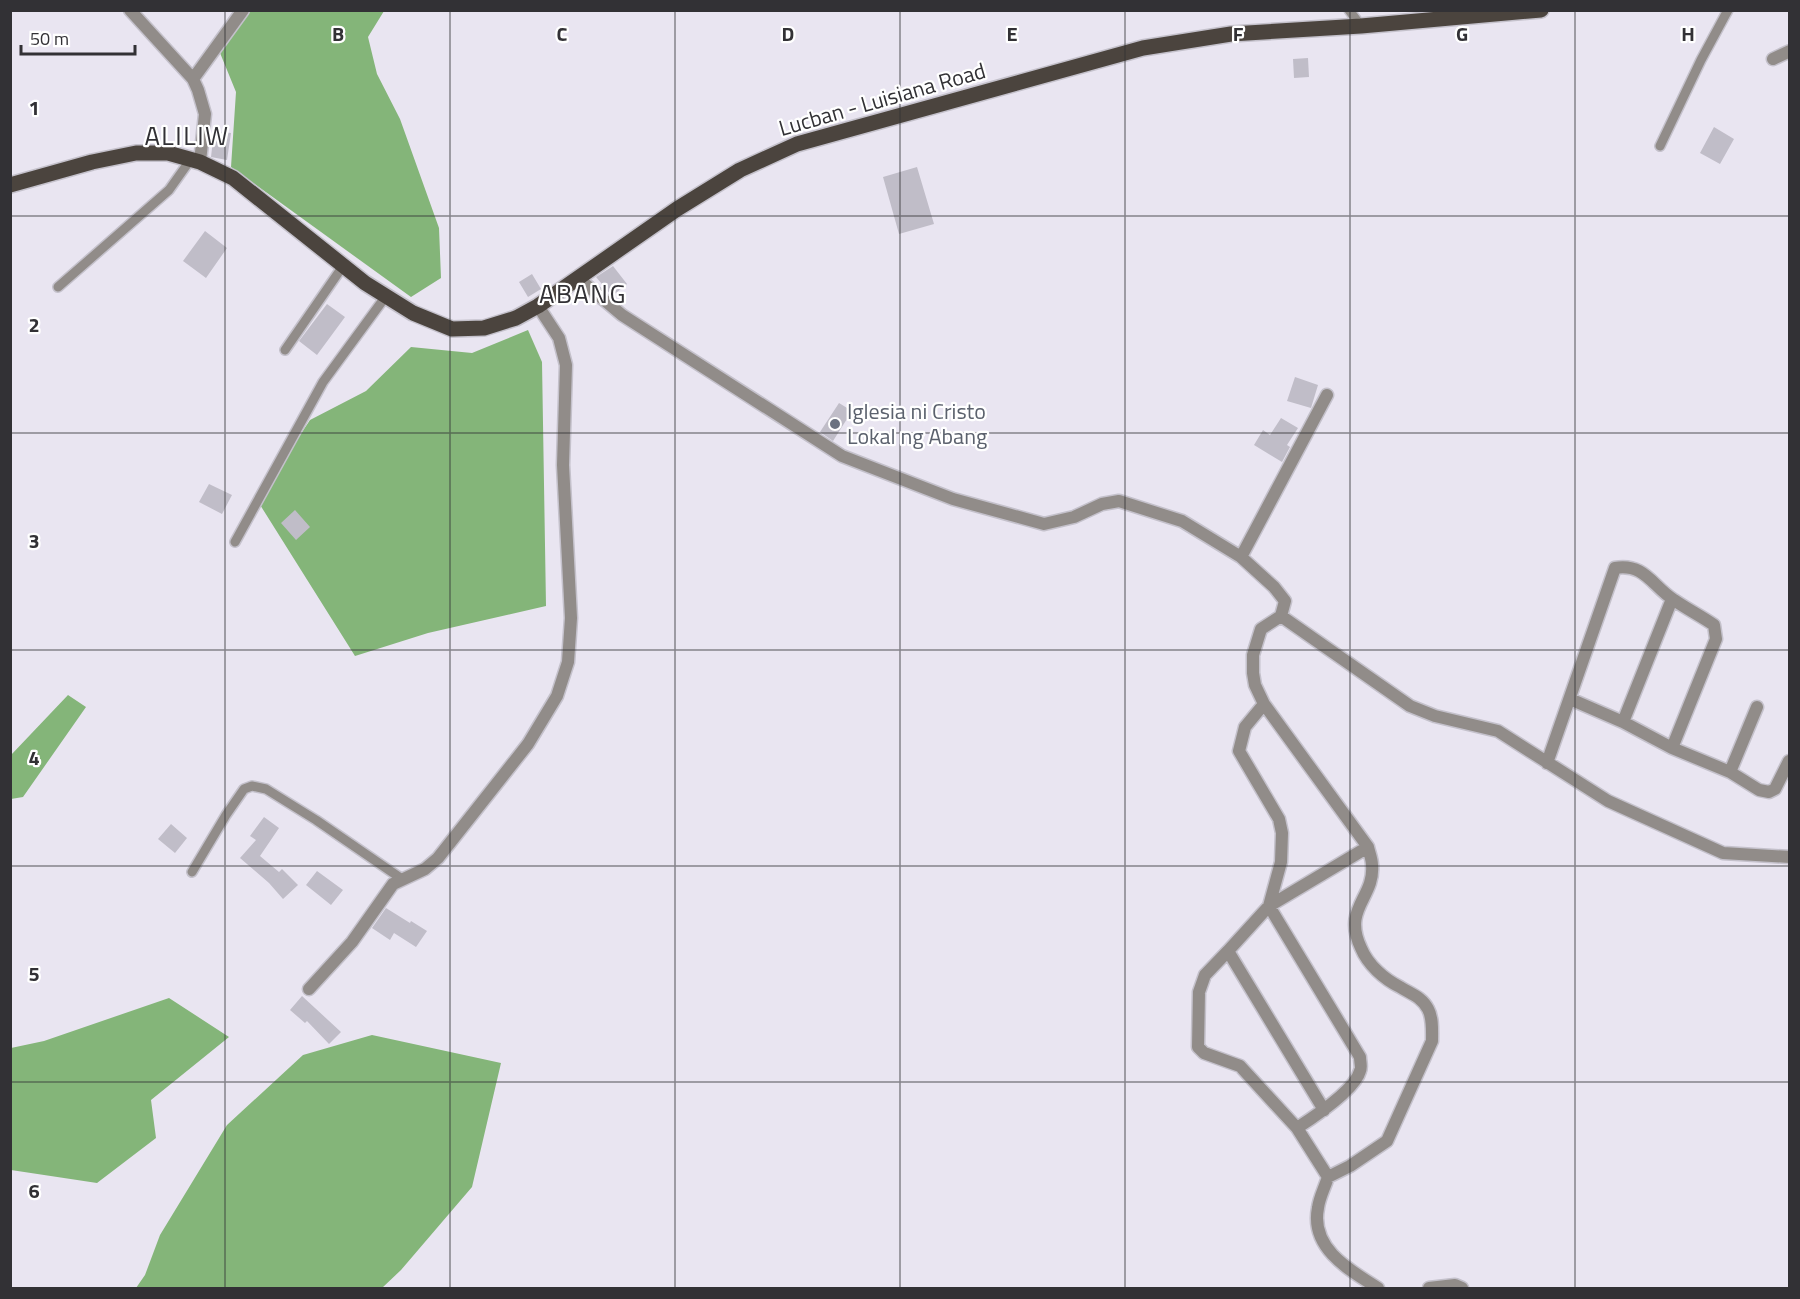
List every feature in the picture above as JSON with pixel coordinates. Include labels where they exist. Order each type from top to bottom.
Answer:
[{"type":"main road","name":"Lucban - Luisiana Road","points":[[10,185],[92,162],[136,153],[168,153],[195,161],[233,178],[365,283],[413,313],[452,329],[484,328],[516,318],[538,306],[677,209],[740,170],[797,144],[1143,48],[1231,34],[1361,26],[1541,10]]},
{"type":"street","points":[[130,10],[193,79],[198,90],[205,114],[195,161]]},
{"type":"street","points":[[193,79],[243,10]]},
{"type":"street","points":[[1773,59],[1790,51]]},
{"type":"street","points":[[578,278],[622,315],[842,456],[953,499],[1044,524],[1074,517],[1102,504],[1119,501],[1182,521],[1241,556],[1274,586],[1285,601],[1281,616],[1261,629],[1253,656],[1255,685],[1264,704],[1368,847],[1373,866],[1367,891],[1354,924],[1362,950],[1383,977],[1416,995],[1423,1002],[1429,1011],[1432,1023],[1432,1041],[1387,1141],[1350,1166],[1328,1177],[1318,1207],[1317,1222],[1320,1238],[1327,1250],[1344,1265],[1378,1288]]},
{"type":"street","points":[[309,989],[352,942],[393,884],[425,869],[438,858],[528,744],[557,696],[568,662],[571,618],[563,465],[566,365],[559,338],[538,306]]},
{"type":"street","points":[[1241,556],[1327,395]]},
{"type":"street","points":[[1547,763],[1615,568],[1626,566],[1642,572],[1672,599],[1714,625],[1716,639],[1672,748]]},
{"type":"street","points":[[1623,722],[1672,599]]},
{"type":"street","points":[[1281,616],[1410,706],[1435,716],[1498,731],[1608,801],[1723,853],[1790,857]]},
{"type":"street","points":[[1570,699],[1623,722],[1672,748],[1730,772],[1759,790],[1768,792],[1775,789],[1789,761]]},
{"type":"street","points":[[1264,704],[1245,727],[1239,751],[1279,819],[1282,833],[1281,862],[1269,906],[1360,1057],[1361,1071],[1354,1083],[1324,1110],[1297,1128]]},
{"type":"street","points":[[1730,772],[1757,707]]},
{"type":"street","points":[[1328,1177],[1297,1128],[1240,1066],[1204,1053],[1198,1047],[1200,992],[1205,975],[1269,906],[1368,847]]},
{"type":"street","points":[[1228,951],[1324,1110]]},
{"type":"street","points":[[1429,1288],[1455,1285],[1462,1288]]},
{"type":"lane","points":[[1349,10],[1361,26]]},
{"type":"lane","points":[[1660,146],[1728,10]]},
{"type":"lane","points":[[58,288],[169,190],[195,161]]},
{"type":"lane","points":[[285,350],[343,266]]},
{"type":"lane","points":[[234,542],[323,382],[386,296]]},
{"type":"lane","points":[[192,872],[243,789],[252,786],[266,789],[316,820],[402,879]]},
{"type":"green space","points":[[248,11],[384,11],[368,37],[377,74],[400,119],[439,228],[441,278],[411,297],[231,167],[236,92],[218,48]]},
{"type":"green space","points":[[528,330],[542,362],[546,606],[428,633],[355,656],[257,500],[310,420],[366,391],[411,347],[472,353]]},
{"type":"green space","points":[[68,695],[86,707],[23,797],[11,799],[11,755]]},
{"type":"green space","points":[[169,998],[229,1037],[151,1100],[156,1138],[97,1183],[11,1170],[11,1048],[44,1041]]},
{"type":"green space","points":[[372,1035],[501,1063],[472,1187],[401,1270],[382,1288],[136,1288],[145,1275],[160,1235],[227,1125],[303,1055]]},
{"type":"building","points":[[1308,58],[1309,77],[1294,78],[1293,59]]},
{"type":"building","points":[[1714,127],[1734,139],[1720,164],[1700,153]]},
{"type":"building","points":[[214,131],[231,133],[227,160],[211,157]]},
{"type":"building","points":[[917,167],[934,224],[899,234],[883,177]]},
{"type":"building","points":[[205,231],[227,248],[206,278],[183,261]]},
{"type":"building","points":[[613,266],[627,284],[612,296],[596,277]]},
{"type":"building","points":[[532,274],[541,289],[528,297],[519,282]]},
{"type":"building","points":[[327,304],[345,317],[317,355],[299,341]]},
{"type":"building","points":[[1295,377],[1318,385],[1311,408],[1287,401]]},
{"type":"building","name":"Iglesia ni Cristo Lokal ng Abang","points":[[839,403],[852,411],[833,441],[820,432]]},
{"type":"building","points":[[1281,418],[1298,428],[1287,445],[1290,447],[1282,462],[1254,445],[1263,430],[1270,435]]},
{"type":"building","points":[[209,484],[232,495],[222,514],[199,502]]},
{"type":"building","points":[[295,510],[310,527],[296,540],[281,523]]},
{"type":"building","points":[[264,817],[279,828],[260,856],[279,872],[282,869],[298,885],[283,899],[269,883],[240,858],[256,840],[250,836]]},
{"type":"building","points":[[171,824],[187,838],[175,853],[158,839]]},
{"type":"building","points":[[317,871],[343,890],[331,905],[306,885]]},
{"type":"building","points":[[386,908],[427,931],[416,947],[394,933],[390,940],[372,928]]},
{"type":"building","points":[[302,996],[341,1032],[329,1044],[307,1021],[305,1023],[290,1010]]},
{"type":"place","name":"Iglesia ni Cristo Lokal ng Abang","points":[[835,424]]},
{"type":"district","name":"ALILIW","points":[[187,136]]},
{"type":"district","name":"ABANG","points":[[583,294]]}]
